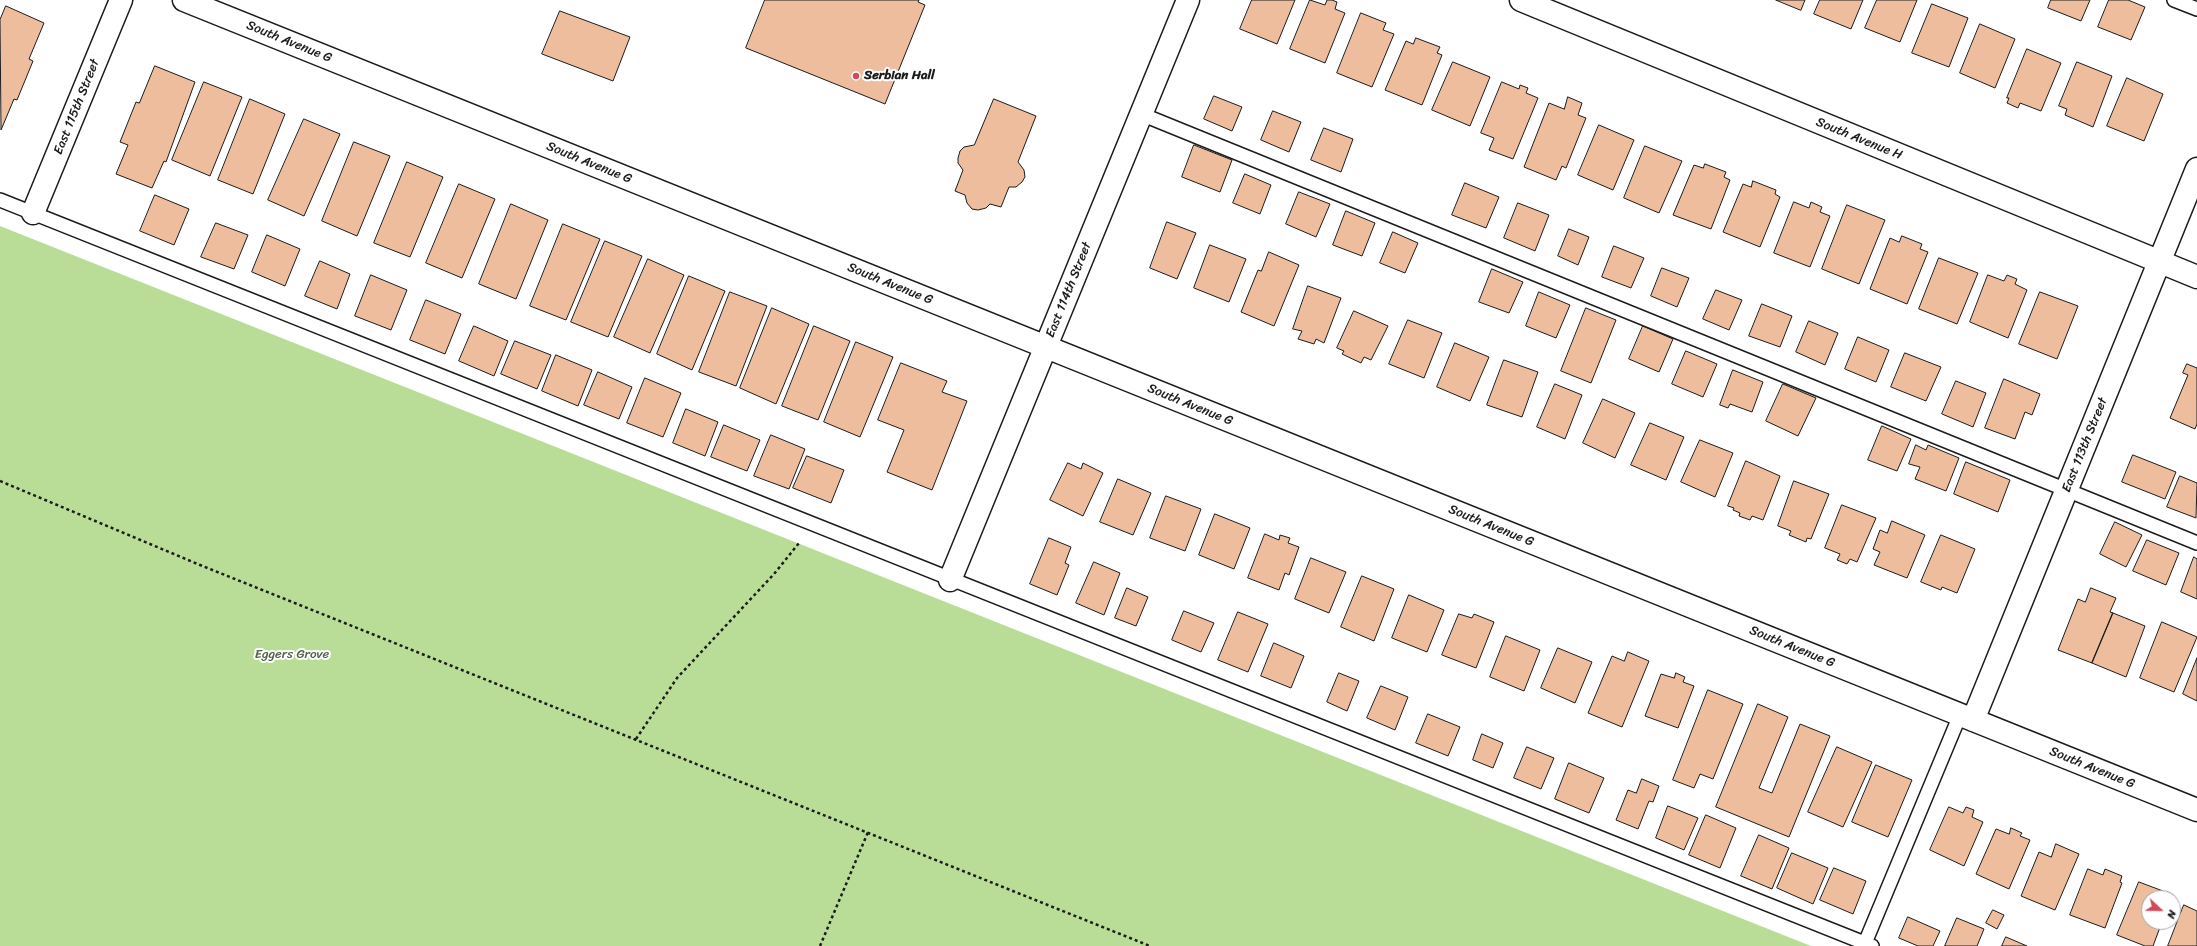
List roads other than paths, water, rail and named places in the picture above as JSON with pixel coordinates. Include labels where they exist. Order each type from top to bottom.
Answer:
[{"type":"street","name":"East 115th Street","points":[[33,213],[121,0]]},
{"type":"street","name":"South Avenue G","points":[[184,0],[2197,810]]},
{"type":"street","name":"East 114th Street","points":[[950,580],[1188,0]]},
{"type":"street","name":"South Avenue H","points":[[1521,0],[2197,277]]},
{"type":"street","name":"East 113th Street","points":[[1967,718],[2067,490],[2197,169]]},
{"type":"lane","points":[[2174,0],[2197,9]]},
{"type":"lane","points":[[1142,114],[2197,543]]},
{"type":"lane","points":[[0,200],[1868,945],[1967,718]]},
{"type":"place","name":"Serbian Hall","points":[[856,76]]},
{"type":"park label","name":"Eggers Grove","points":[[292,655]]}]
